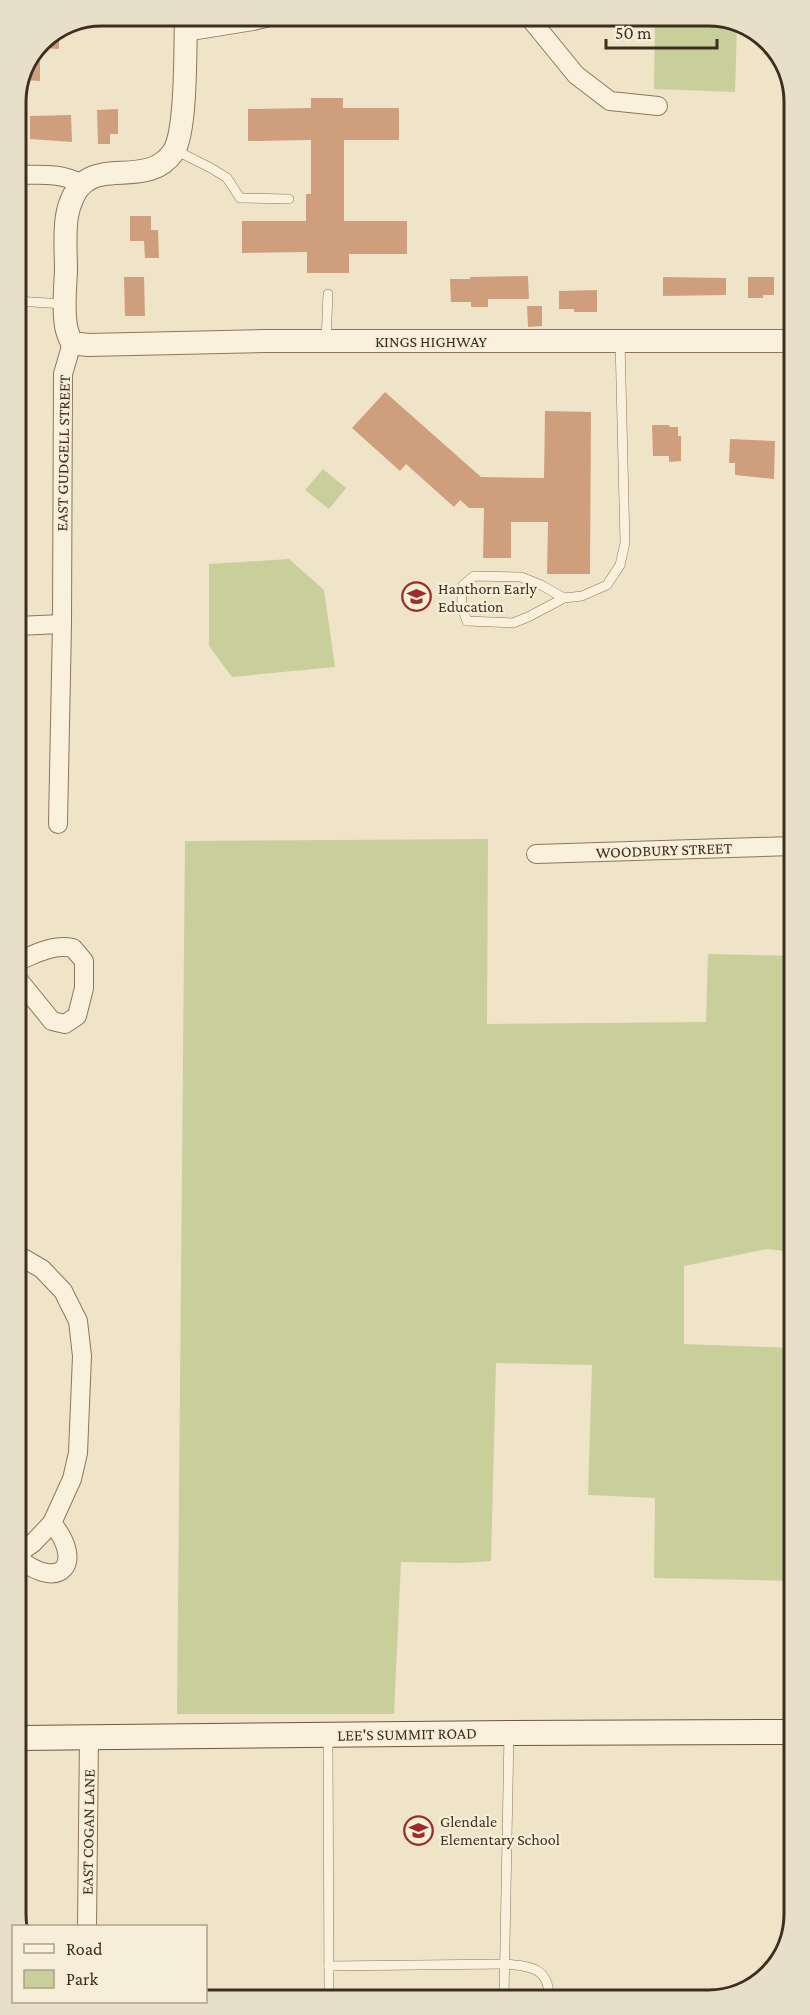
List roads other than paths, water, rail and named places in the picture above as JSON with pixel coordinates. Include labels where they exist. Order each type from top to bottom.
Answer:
[{"type":"main road","name":"LEE'S SUMMIT ROAD","points":[[25,1738],[509,1732],[784,1732]]},
{"type":"street","points":[[26,175],[68,177],[82,184],[96,176],[141,171],[164,162],[174,150],[181,131],[186,25]]},
{"type":"street","points":[[536,26],[576,75],[610,101],[658,106]]},
{"type":"street","name":"EAST GUDGELL STREET","points":[[58,824],[63,374],[72,343],[65,324],[67,216],[74,195],[82,184]]},
{"type":"street","name":"KINGS HIGHWAY","points":[[72,343],[88,345],[326,341],[784,341]]},
{"type":"street","points":[[26,626],[62,624]]},
{"type":"street","name":"WOODBURY STREET","points":[[536,854],[784,846]]},
{"type":"street","points":[[26,957],[46,948],[73,948],[84,961],[84,988],[77,1016],[65,1024],[52,1021],[26,988]]},
{"type":"street","points":[[25,1259],[42,1269],[63,1291],[78,1322],[82,1356],[78,1453],[72,1479],[52,1523],[33,1544],[25,1549]]},
{"type":"street","points":[[25,1563],[45,1572],[55,1573],[63,1570],[67,1564],[67,1551],[62,1535],[52,1523]]},
{"type":"street","name":"EAST COGAN LANE","points":[[87,1925],[89,1737]]},
{"type":"lane","points":[[174,150],[227,178],[240,198],[289,199]]},
{"type":"lane","points":[[326,341],[328,294]]},
{"type":"lane","points":[[26,302],[65,304]]},
{"type":"lane","points":[[564,598],[521,577],[474,576],[463,585],[461,597],[462,609],[467,621],[513,623],[564,598],[582,596],[607,585],[620,566],[625,543],[620,341]]},
{"type":"lane","points":[[504,1990],[509,1732]]},
{"type":"lane","points":[[328,1735],[329,1989]]},
{"type":"lane","points":[[329,1966],[505,1964],[527,1966],[539,1971],[549,1985],[549,1990]]},
{"type":"place","name":"Hanthorn Early Education","points":[[417,597]]},
{"type":"place","name":"Glendale Elementary School","points":[[419,1830]]}]
